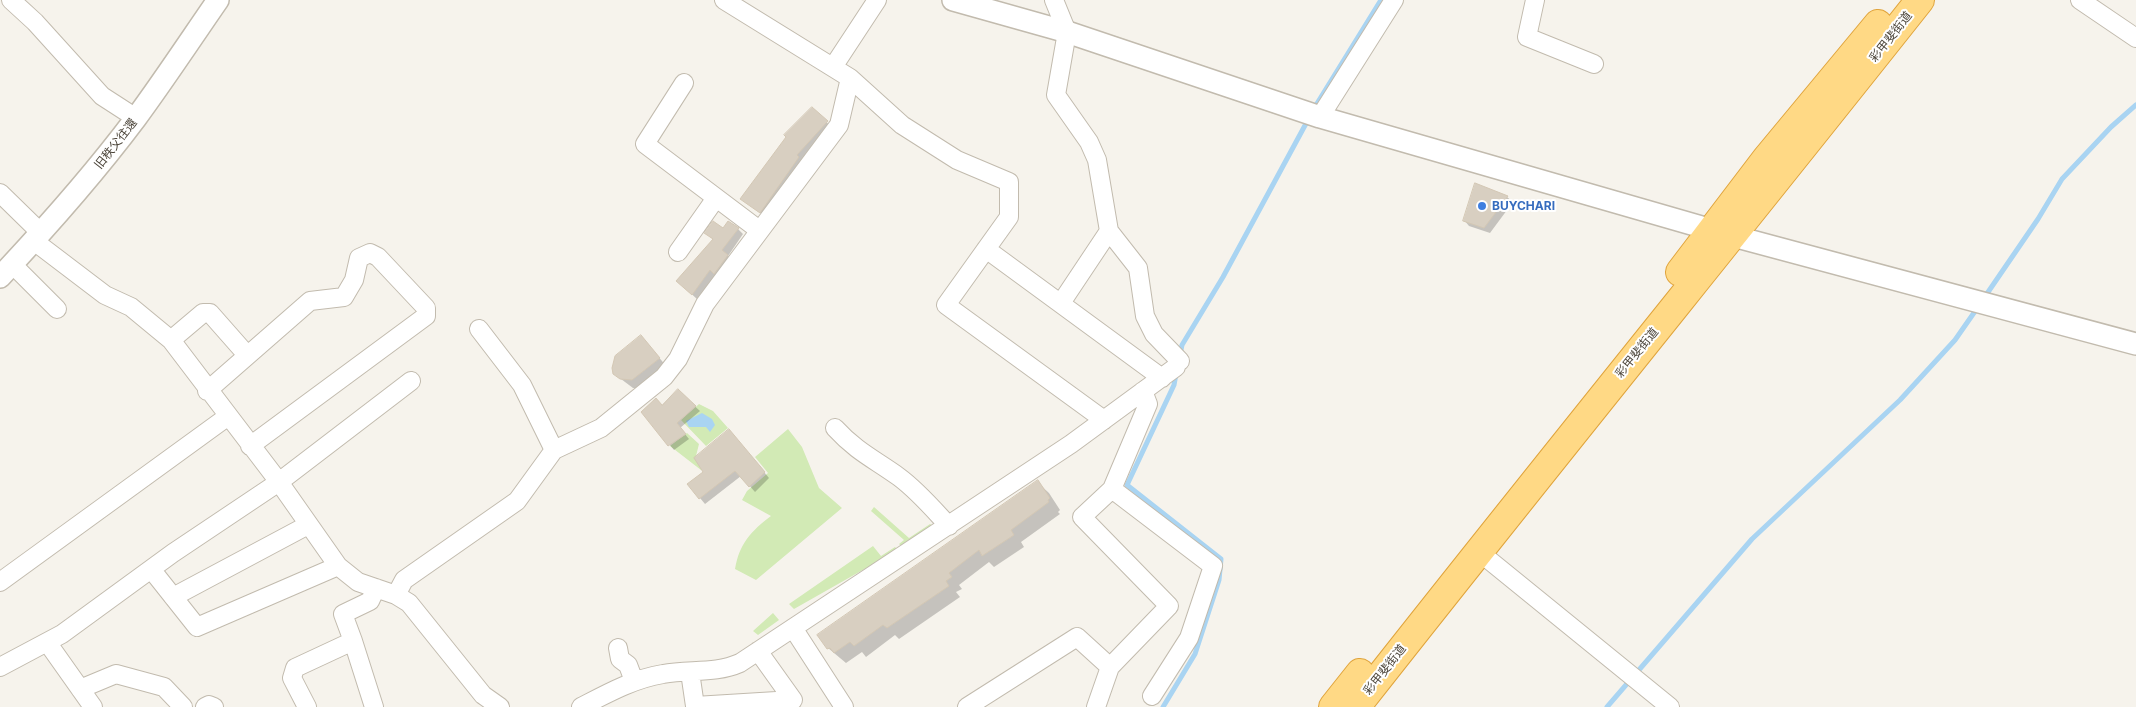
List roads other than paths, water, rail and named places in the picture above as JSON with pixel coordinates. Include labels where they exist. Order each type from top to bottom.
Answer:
[{"type":"highway","name":"彩甲斐街道","points":[[1356,707],[1722,234],[1766,159],[1897,0]]},
{"type":"highway","name":"彩甲斐街道","points":[[1333,707],[1722,234],[1920,0]]},
{"type":"street","points":[[11,0],[35,22],[102,96],[136,118]]},
{"type":"street","name":"旧秩父往還","points":[[6,270],[37,237],[136,118],[218,0]]},
{"type":"street","points":[[724,0],[850,78],[902,125],[957,160],[1009,182],[1009,217],[946,305],[1104,420]]},
{"type":"street","points":[[833,67],[877,0]]},
{"type":"street","points":[[954,0],[1066,32],[1320,117],[1722,234],[2136,344]]},
{"type":"street","points":[[581,707],[634,681],[664,674],[726,670],[949,526],[1104,420],[1162,378],[1178,364],[1154,334],[1145,316],[1138,268],[1109,231],[1097,160],[1089,142],[1056,95],[1066,32],[1054,0]]},
{"type":"street","points":[[1320,117],[1394,0]]},
{"type":"street","points":[[1535,0],[1528,37],[1594,64]]},
{"type":"street","points":[[2080,0],[2136,38]]},
{"type":"street","points":[[396,595],[404,580],[517,501],[554,450],[601,428],[664,377],[678,359],[705,304],[758,230],[839,125],[850,78]]},
{"type":"street","points":[[684,83],[645,144],[758,230]]},
{"type":"street","points":[[0,193],[37,237],[105,295],[132,308],[171,340],[207,391],[279,482],[338,566],[358,582],[396,595],[409,603],[483,695],[500,707]]},
{"type":"street","points":[[678,252],[716,198]]},
{"type":"street","points":[[1060,304],[1109,231]]},
{"type":"street","points":[[986,249],[1162,378]]},
{"type":"street","points":[[207,391],[310,301],[344,297],[354,280],[358,258],[370,253],[378,257],[426,308],[426,316],[250,446]]},
{"type":"street","points":[[6,270],[57,309]]},
{"type":"street","points":[[171,340],[202,313],[210,313],[247,355]]},
{"type":"street","points":[[479,329],[522,385],[554,450]]},
{"type":"street","points":[[0,667],[62,634],[279,482],[411,381]]},
{"type":"street","points":[[1096,707],[1110,667],[1169,606],[1082,517],[1112,489],[1148,404],[1143,391]]},
{"type":"street","points":[[0,582],[227,417]]},
{"type":"street","points":[[835,428],[851,446],[912,488],[949,526]]},
{"type":"street","points":[[1112,489],[1213,566],[1190,638],[1152,696]]},
{"type":"street","points":[[173,597],[308,525]]},
{"type":"street","points":[[1478,551],[1670,707]]},
{"type":"street","points":[[151,570],[197,626],[338,566]]},
{"type":"street","points":[[373,707],[354,640],[343,614],[370,601],[376,588]]},
{"type":"street","points":[[793,628],[844,707]]},
{"type":"street","points":[[967,707],[1077,637],[1110,667]]},
{"type":"street","points":[[307,707],[292,678],[295,668],[354,640]]},
{"type":"street","points":[[47,642],[93,707]]},
{"type":"street","points":[[618,648],[620,659],[628,665],[634,681]]},
{"type":"street","points":[[690,672],[695,706],[793,700],[758,651]]},
{"type":"street","points":[[80,689],[116,674],[164,688],[183,707]]},
{"type":"street","points":[[205,707],[209,705],[214,707]]},
{"type":"water","points":[[702,413],[712,419],[715,425],[710,432],[706,427],[689,427],[686,421]]},
{"type":"waterway","points":[[1313,110],[1381,0]]},
{"type":"waterway","points":[[1984,298],[2038,219],[2062,179],[2111,127],[2136,105]]},
{"type":"waterway","points":[[1180,355],[1182,345],[1223,277],[1309,118]]},
{"type":"waterway","points":[[1607,707],[1752,539],[1900,400],[1955,340],[1978,307]]},
{"type":"waterway","points":[[1163,707],[1195,654],[1219,580],[1221,559],[1127,485],[1174,385],[1176,374]]},
{"type":"place","name":"BUYCHARI","points":[[1482,206]]}]
